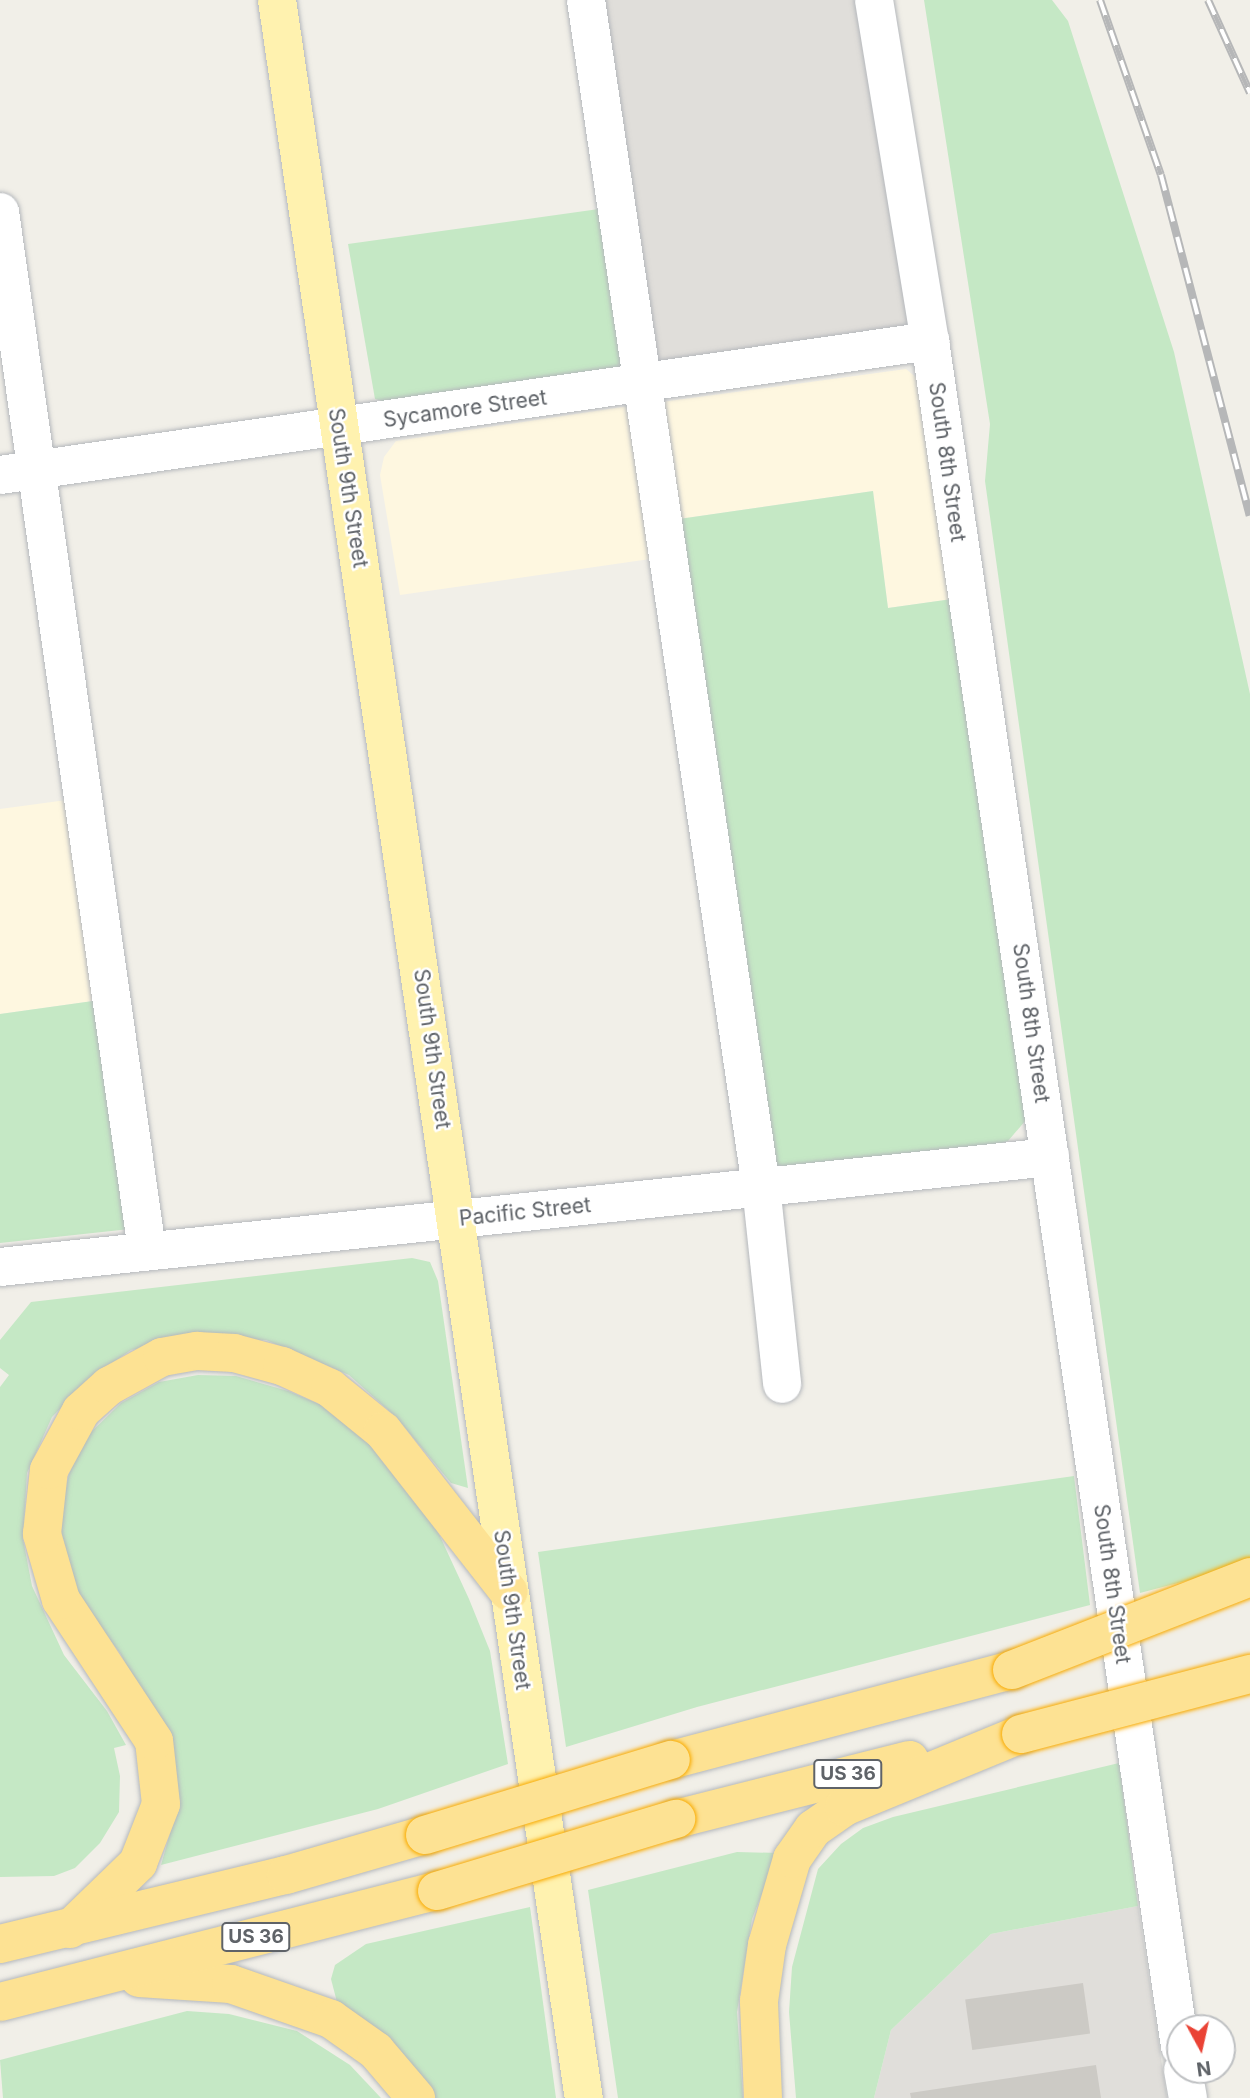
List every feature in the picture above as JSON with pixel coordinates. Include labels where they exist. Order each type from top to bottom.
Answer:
[{"type":"highway","points":[[69,1929],[138,1863],[161,1804],[154,1741],[61,1600],[42,1534],[49,1470],[81,1410],[109,1386],[162,1357],[197,1351],[234,1353],[282,1366],[331,1388],[383,1431],[509,1592]]},
{"type":"highway","points":[[1012,1670],[1250,1577]]},
{"type":"highway","name":"US 36","points":[[0,1944],[69,1929],[425,1835],[671,1760],[1250,1605]]},
{"type":"highway","name":"US 36","points":[[0,2003],[437,1891],[676,1819],[1250,1674]]},
{"type":"highway","points":[[763,2098],[759,2001],[767,1945],[779,1894],[792,1859],[806,1839],[844,1807],[1021,1734]]},
{"type":"highway","points":[[89,1980],[231,1983],[282,1998],[331,2019],[376,2051],[416,2098]]},
{"type":"main road","name":"South 9th Street","points":[[277,0],[584,2098]]},
{"type":"street","points":[[586,0],[645,383],[761,1186],[782,1384]]},
{"type":"street","name":"South 8th Street","points":[[874,0],[930,341],[1175,2014]]},
{"type":"street","points":[[0,212],[18,472],[147,1250]]},
{"type":"street","name":"Sycamore Street","points":[[18,472],[930,341]]},
{"type":"street","name":"Pacific Street","points":[[0,1267],[1050,1157]]},
{"type":"shaded area","points":[[598,0],[860,0],[913,320],[904,328],[654,364]]},
{"type":"shaded area","points":[[906,369],[918,379],[952,599],[888,608],[873,491],[679,519],[661,402]]},
{"type":"shaded area","points":[[635,405],[657,558],[400,595],[380,475],[384,457],[396,441]]},
{"type":"shaded area","points":[[74,799],[100,1000],[0,1014],[0,809]]},
{"type":"shaded area","points":[[1138,1906],[1167,2098],[874,2098],[891,2030],[991,1934]]},
{"type":"green space","points":[[924,0],[1052,0],[1068,21],[1174,352],[1250,694],[1250,1564],[1140,1593],[985,481],[990,424]]},
{"type":"green space","points":[[606,208],[630,368],[390,403],[375,399],[348,244]]},
{"type":"green space","points":[[873,491],[888,608],[952,599],[1026,1120],[1008,1141],[982,1149],[772,1168],[679,519]]},
{"type":"green space","points":[[100,1000],[130,1229],[0,1243],[0,1014]]},
{"type":"green space","points":[[412,1258],[430,1262],[438,1281],[468,1488],[451,1483],[396,1417],[349,1375],[266,1340],[192,1338],[131,1350],[89,1379],[52,1417],[27,1473],[23,1539],[32,1586],[64,1655],[107,1711],[126,1745],[114,1748],[120,1776],[119,1812],[100,1843],[75,1868],[54,1876],[0,1877],[0,1387],[9,1375],[0,1368],[0,1340],[31,1302]]},
{"type":"green space","points":[[198,1375],[236,1376],[288,1391],[326,1407],[372,1442],[432,1519],[469,1599],[490,1651],[508,1764],[378,1809],[161,1865],[175,1816],[156,1720],[120,1653],[77,1596],[58,1522],[69,1474],[84,1439],[121,1403],[159,1382]]},
{"type":"green space","points":[[1074,1476],[1090,1605],[697,1707],[566,1747],[538,1552]]},
{"type":"green space","points":[[1119,1763],[1138,1906],[991,1934],[891,2030],[874,2098],[796,2098],[789,2012],[792,1967],[818,1869],[841,1844],[863,1828],[893,1817]]},
{"type":"green space","points":[[737,1852],[778,1853],[752,1919],[737,2012],[743,2098],[618,2098],[588,1890]]},
{"type":"green space","points":[[530,1907],[556,2098],[433,2098],[338,2006],[331,1979],[335,1965],[366,1944]]},
{"type":"green space","points":[[187,2011],[229,2014],[297,2031],[350,2065],[381,2098],[3,2098],[0,2060]]},
{"type":"building","points":[[1083,1983],[1090,2034],[972,2050],[965,2000]]},
{"type":"building","points":[[1096,2065],[1101,2098],[911,2098],[910,2093]]},
{"type":"railway","points":[[1100,0],[1161,175],[1250,516]]},
{"type":"railway","points":[[1208,0],[1250,93]]}]
